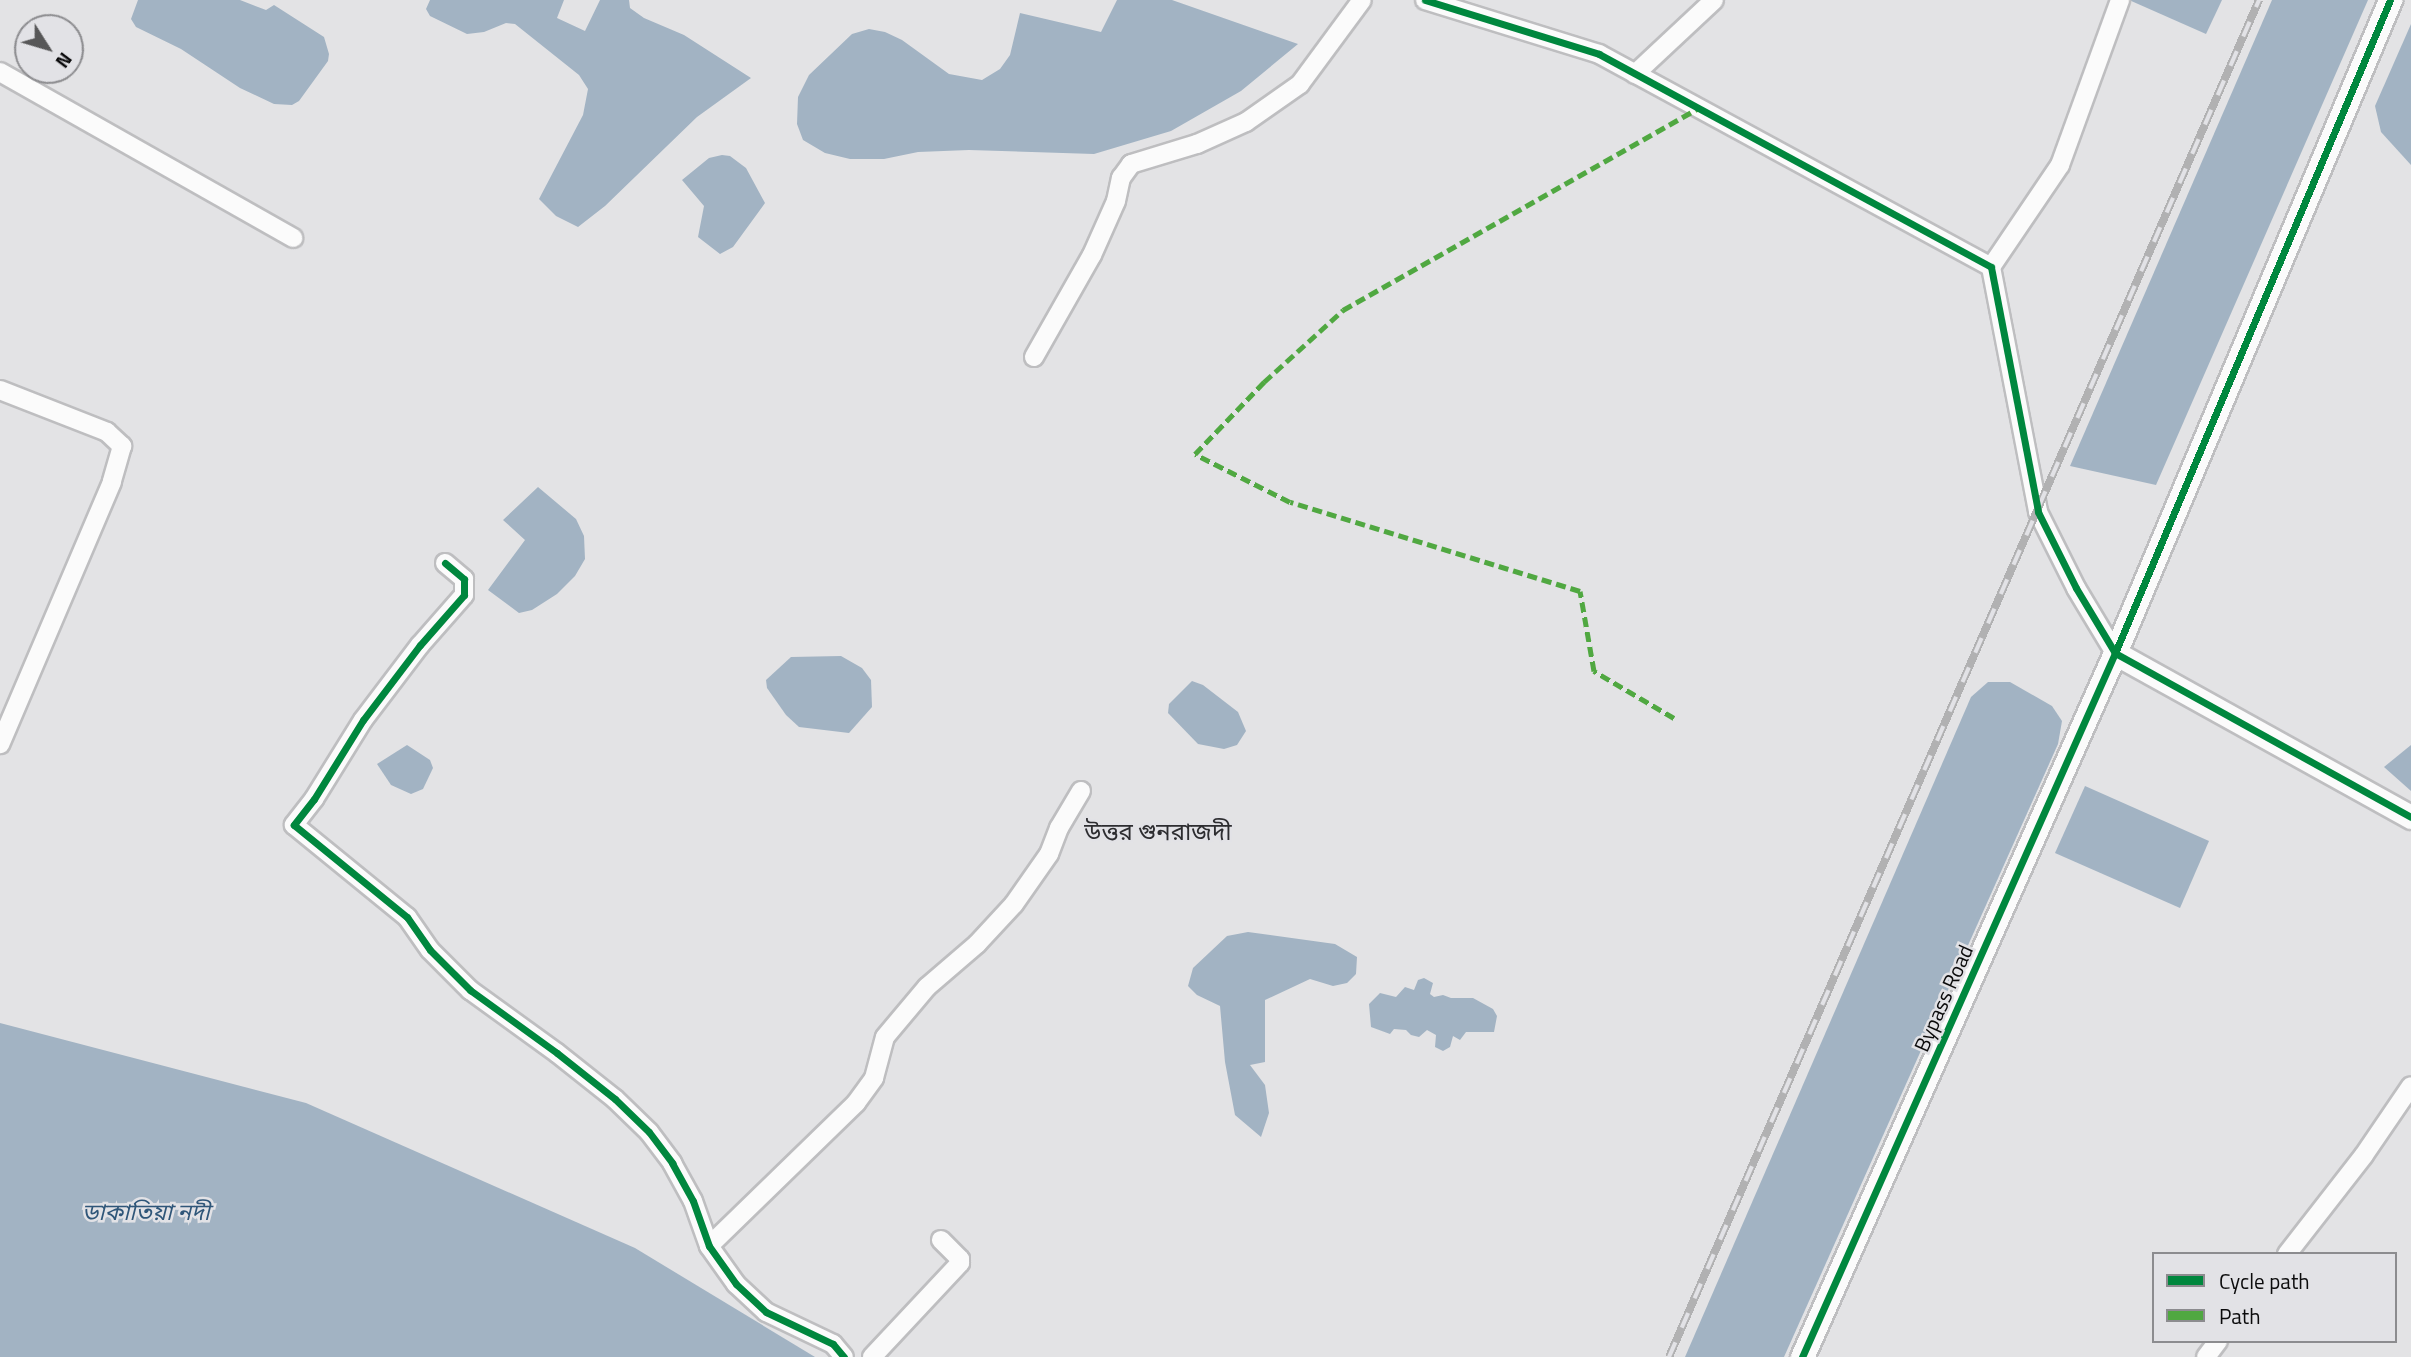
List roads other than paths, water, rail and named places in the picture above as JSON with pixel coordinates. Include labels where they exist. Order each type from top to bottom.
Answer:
[{"type":"street","points":[[1034,357],[1093,256],[1116,201],[1121,178],[1131,164],[1197,144],[1246,122],[1300,84],[1362,0]]},
{"type":"street","points":[[1425,0],[1599,54],[1992,267]]},
{"type":"street","points":[[1635,74],[1714,0]]},
{"type":"street","points":[[2120,0],[2060,165],[1992,267],[2038,512],[2076,588],[2115,653],[2411,817]]},
{"type":"street","name":"Bypass Road","points":[[1802,1357],[2115,653],[2390,0]]},
{"type":"street","points":[[0,72],[293,238]]},
{"type":"street","points":[[0,390],[107,432],[122,446],[112,482],[0,744]]},
{"type":"street","points":[[444,564],[464,579],[464,595],[420,645],[363,720],[314,799],[293,825],[407,917],[430,950],[470,990],[557,1053],[649,1132],[693,1201],[709,1246],[736,1284],[766,1312],[833,1344],[844,1357]]},
{"type":"street","points":[[709,1246],[856,1103],[874,1078],[885,1037],[927,987],[976,944],[1014,904],[1042,865],[1059,828],[1081,791]]},
{"type":"street","points":[[2289,1252],[2364,1155],[2411,1086]]},
{"type":"street","points":[[872,1357],[960,1263],[960,1259],[941,1240]]},
{"type":"water","points":[[138,0],[240,0],[266,10],[274,5],[324,37],[329,54],[328,61],[299,101],[292,105],[274,104],[240,88],[181,49],[136,27],[131,19]]},
{"type":"water","points":[[430,0],[564,0],[557,18],[585,31],[600,0],[629,0],[630,8],[644,18],[684,35],[751,78],[697,117],[605,206],[578,227],[556,216],[539,199],[583,115],[588,89],[579,75],[515,24],[506,23],[484,32],[467,34],[430,16],[426,9]]},
{"type":"water","points":[[1117,0],[1172,0],[1298,44],[1241,91],[1171,131],[1094,154],[969,150],[918,152],[884,159],[850,159],[825,153],[803,140],[797,124],[798,97],[809,75],[852,34],[869,29],[885,32],[902,40],[949,74],[982,80],[1000,69],[1010,55],[1020,13],[1101,32]]},
{"type":"water","points":[[2129,0],[2222,0],[2206,34]]},
{"type":"water","points":[[2272,0],[2368,0],[2156,485],[2070,466]]},
{"type":"water","points":[[2411,24],[2411,165],[2381,132],[2375,106]]},
{"type":"water","points":[[730,156],[746,168],[765,203],[733,247],[720,254],[698,237],[704,206],[682,180],[709,158]]},
{"type":"water","points":[[538,487],[576,519],[584,536],[585,559],[575,576],[557,594],[532,610],[519,613],[488,590],[525,540],[503,520]]},
{"type":"water","points":[[841,656],[862,668],[871,680],[872,707],[849,733],[799,727],[786,715],[767,688],[766,680],[791,657]]},
{"type":"water","points":[[1192,681],[1203,685],[1238,712],[1246,731],[1237,745],[1224,749],[1198,744],[1168,713],[1169,704]]},
{"type":"water","points":[[1988,682],[2010,682],[2052,706],[2062,721],[2058,744],[1784,1357],[1685,1357],[1971,697]]},
{"type":"water","points":[[407,745],[430,760],[433,768],[423,789],[411,794],[391,785],[377,764]]},
{"type":"water","points":[[2411,745],[2411,791],[2384,767]]},
{"type":"water","points":[[2085,786],[2209,841],[2180,908],[2055,853]]},
{"type":"water","points":[[1248,932],[1335,944],[1357,957],[1356,974],[1347,983],[1333,986],[1310,979],[1265,1000],[1265,1062],[1250,1065],[1265,1085],[1269,1113],[1261,1137],[1235,1115],[1225,1062],[1220,1006],[1197,995],[1188,986],[1193,968],[1227,936]]},
{"type":"water","points":[[1424,978],[1433,983],[1430,994],[1434,997],[1443,995],[1451,998],[1473,998],[1493,1009],[1497,1016],[1494,1032],[1466,1032],[1460,1040],[1453,1036],[1450,1047],[1443,1051],[1435,1047],[1436,1035],[1427,1030],[1419,1037],[1406,1030],[1394,1029],[1390,1034],[1371,1027],[1369,1004],[1380,993],[1396,997],[1405,987],[1414,990],[1418,980]]},
{"type":"water","name":"ডাকাতিয়া নদী","points":[[0,1023],[306,1103],[635,1248],[815,1357],[0,1357]]},
{"type":"railway","points":[[1669,1357],[2259,0]]},
{"type":"district","name":"উত্তর গুনরাজদী","points":[[1158,832]]}]
